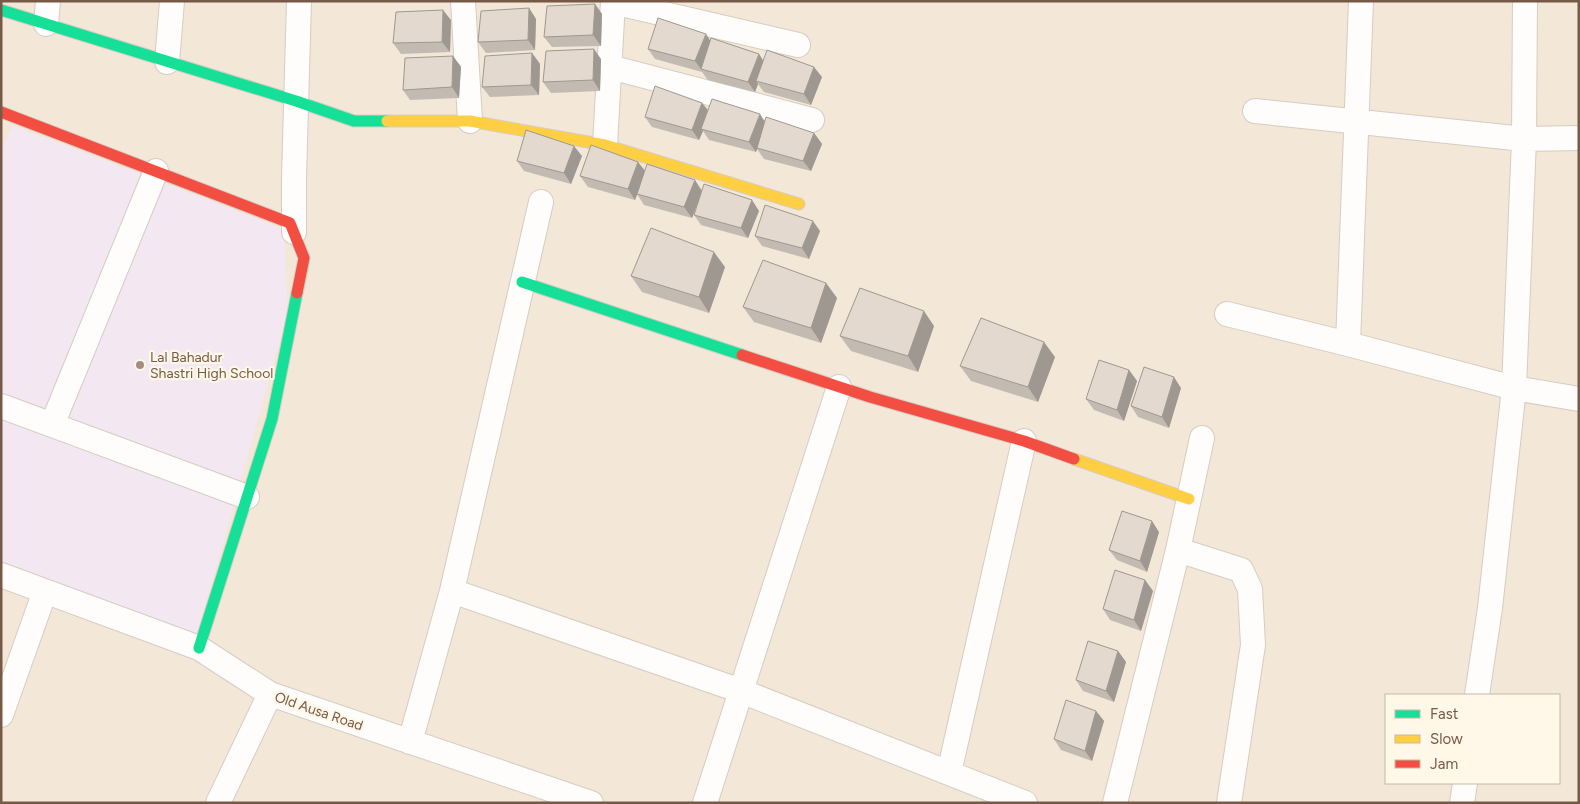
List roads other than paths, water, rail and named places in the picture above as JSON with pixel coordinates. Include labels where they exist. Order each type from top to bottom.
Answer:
[{"type":"street","points":[[167,62],[172,1]]},
{"type":"street","points":[[294,232],[299,1]]},
{"type":"street","points":[[463,1],[470,121]]},
{"type":"street","points":[[1348,344],[1361,1]]},
{"type":"street","points":[[1477,694],[1490,608],[1514,388],[1524,139],[1525,1]]},
{"type":"street","points":[[605,145],[613,2],[798,45]]},
{"type":"street","points":[[1,10],[47,13],[167,62],[296,101],[354,121],[470,121],[605,145],[799,204]]},
{"type":"street","points":[[610,67],[812,120]]},
{"type":"street","points":[[1255,111],[1524,139],[1579,138]]},
{"type":"street","points":[[3,119],[156,171],[290,223],[304,258],[272,419],[199,648]]},
{"type":"street","points":[[52,425],[156,171]]},
{"type":"street","points":[[410,742],[452,591],[541,202]]},
{"type":"street","points":[[522,282],[839,387],[1024,441],[1189,500]]},
{"type":"street","points":[[1227,314],[1514,388],[1579,398]]},
{"type":"street","points":[[705,803],[839,387]]},
{"type":"street","points":[[1,406],[247,497]]},
{"type":"street","points":[[1115,803],[1178,550],[1202,438]]},
{"type":"street","points":[[949,773],[1024,441]]},
{"type":"street","points":[[1178,550],[1241,570],[1250,590],[1252,645],[1229,803]]},
{"type":"street","name":"Old Ausa Road","points":[[1,575],[199,648],[270,694],[591,803]]},
{"type":"street","points":[[3,704],[45,591]]},
{"type":"street","points":[[452,591],[741,691],[1025,803]]},
{"type":"street","points":[[218,803],[270,694]]},
{"type":"street","points":[[1462,803],[1465,784]]},
{"type":"place","name":"Lal Bahadur Shastri High School","points":[[140,365]]}]
